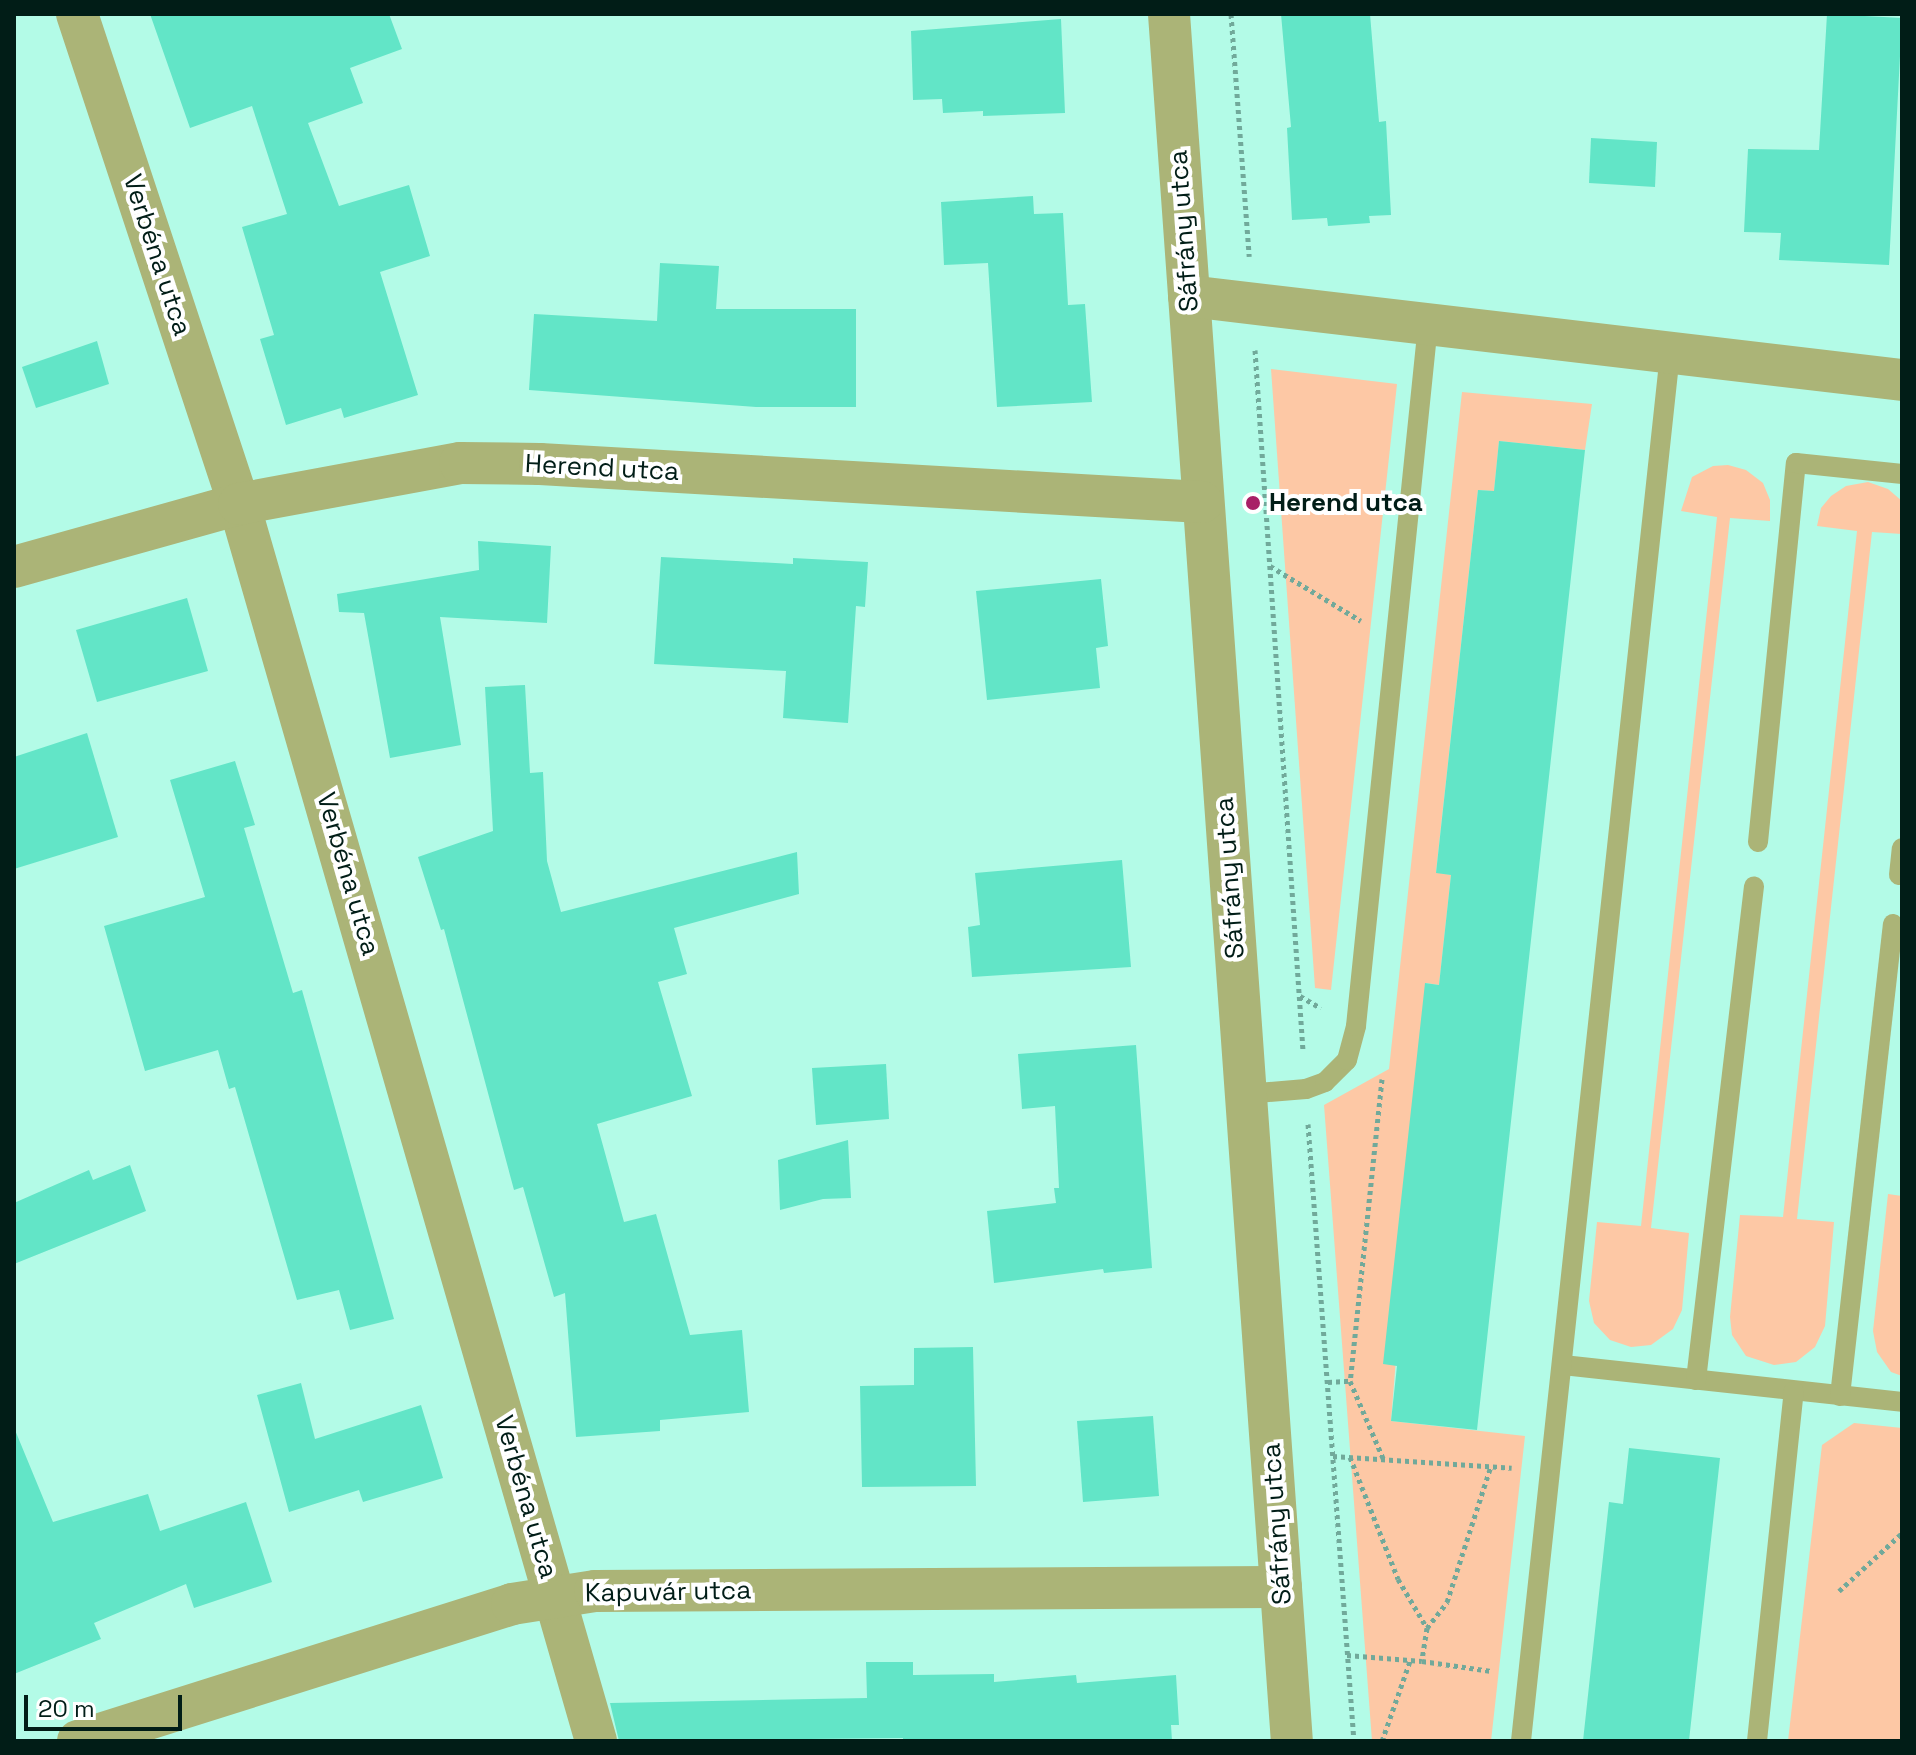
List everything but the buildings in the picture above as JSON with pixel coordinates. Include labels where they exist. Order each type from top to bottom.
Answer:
[{"type":"street","name":"Verbéna utca","points":[[77,14],[239,504],[596,1741]]},
{"type":"street","name":"Sáfrány utca","points":[[1169,14],[1292,1741]]},
{"type":"street","points":[[1189,296],[1902,380]]},
{"type":"street","name":"Herend utca","points":[[14,567],[239,504],[460,463],[556,465],[1202,502]]},
{"type":"street","name":"Kapuvár utca","points":[[78,1741],[512,1604],[554,1596],[609,1590],[1281,1587]]},
{"type":"lane","points":[[1246,1094],[1306,1089],[1325,1082],[1347,1060],[1356,1026],[1428,325]]},
{"type":"lane","points":[[1521,1741],[1670,354]]},
{"type":"lane","points":[[1758,842],[1796,463],[1902,474]]},
{"type":"lane","points":[[1899,875],[1902,848]]},
{"type":"lane","points":[[1696,1380],[1754,886]]},
{"type":"lane","points":[[1840,1396],[1893,924]]},
{"type":"lane","points":[[1563,1365],[1902,1402]]},
{"type":"lane","points":[[1757,1741],[1794,1391]]},
{"type":"path","points":[[1354,1741],[1270,565],[1395,642]]},
{"type":"path","points":[[1300,996],[1385,1043],[1350,1381],[1383,1458]]},
{"type":"path","points":[[1328,1382],[1350,1381]]},
{"type":"path","points":[[1333,1456],[1551,1471]]},
{"type":"path","points":[[1350,1457],[1398,1579],[1427,1628]]},
{"type":"path","points":[[1422,1661],[1427,1628],[1447,1602],[1491,1466]]},
{"type":"path","points":[[1839,1591],[1902,1533]]},
{"type":"path","points":[[1347,1655],[1422,1661],[1528,1676]]},
{"type":"path","points":[[1382,1741],[1410,1661]]},
{"type":"shaded area","points":[[1271,369],[1397,384],[1331,990],[1315,988]]},
{"type":"shaded area","points":[[1462,392],[1592,404],[1585,450],[1499,441],[1494,491],[1478,490],[1436,872],[1451,875],[1439,985],[1426,983],[1391,1421],[1525,1436],[1491,1741],[1372,1741],[1324,1105],[1389,1069]]},
{"type":"shaded area","points":[[1728,465],[1746,470],[1763,483],[1770,500],[1770,521],[1730,518],[1651,1228],[1689,1233],[1682,1310],[1673,1329],[1651,1345],[1631,1347],[1610,1340],[1594,1323],[1589,1301],[1597,1222],[1641,1226],[1717,517],[1681,511],[1692,477],[1713,466]]},
{"type":"shaded area","points":[[1868,482],[1888,489],[1902,501],[1902,534],[1872,532],[1797,1219],[1834,1222],[1825,1326],[1815,1347],[1796,1362],[1774,1365],[1746,1356],[1732,1335],[1730,1317],[1740,1215],[1783,1217],[1857,531],[1817,526],[1821,508],[1831,496],[1846,486]]},
{"type":"shaded area","points":[[1888,1194],[1902,1196],[1902,1376],[1891,1372],[1877,1352],[1873,1331]]},
{"type":"shaded area","points":[[1854,1423],[1902,1428],[1902,1741],[1788,1741],[1822,1445]]},
{"type":"place","name":"Herend utca","points":[[1253,503]]}]
